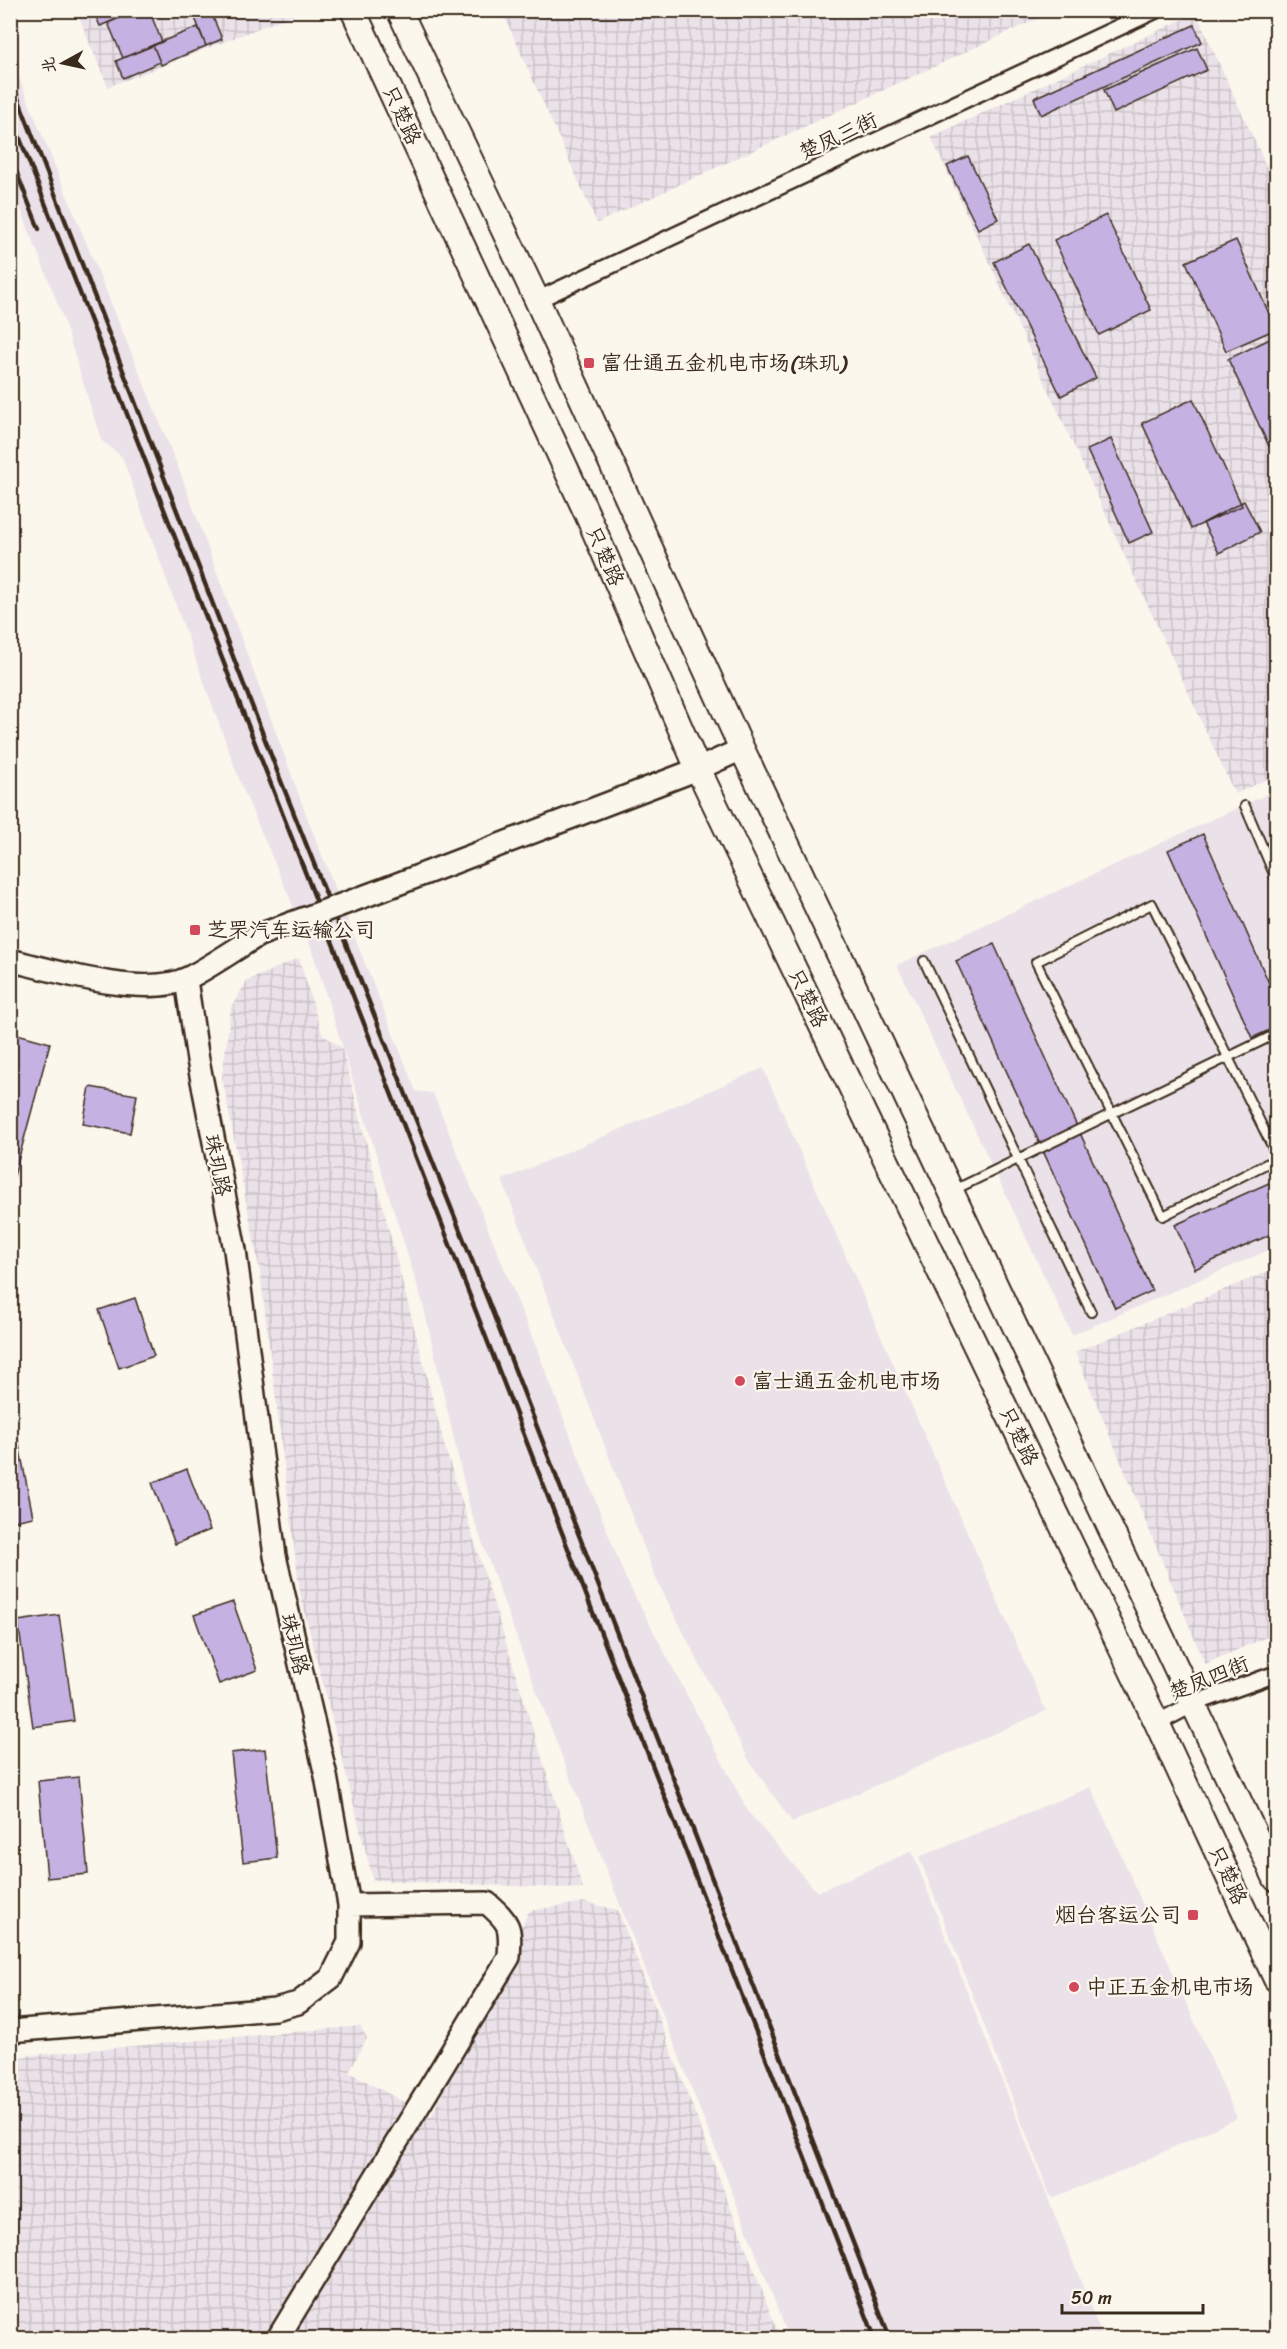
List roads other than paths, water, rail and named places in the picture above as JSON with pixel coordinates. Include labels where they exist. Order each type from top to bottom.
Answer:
[{"type":"main road","name":"只楚路","points":[[353,10],[587,514],[698,769],[1157,1723],[1276,1979]]},
{"type":"main road","name":"只楚路","points":[[399,10],[537,300],[742,749],[1196,1703],[1276,1879]]},
{"type":"street","name":"楚凤三街","points":[[537,300],[1156,10]]},
{"type":"street","points":[[10,960],[95,980],[129,984],[186,980],[259,935],[698,769],[742,749]]},
{"type":"street","name":"珠玑路","points":[[10,2031],[275,2009],[298,2003],[331,1978],[349,1942],[349,1905],[326,1776],[275,1556],[235,1250],[198,1060],[186,980]]},
{"type":"street","name":"楚凤四街","points":[[1157,1723],[1196,1703],[1276,1674]]},
{"type":"street","points":[[278,2338],[510,1957],[511,1935],[506,1919],[487,1903],[349,1905]]},
{"type":"lane","points":[[1245,806],[1276,879]]},
{"type":"lane","points":[[1276,1154],[1152,904],[1036,962],[1163,1216],[1276,1159]]},
{"type":"lane","points":[[924,961],[1020,1158],[1091,1312]]},
{"type":"lane","points":[[952,1191],[1276,1034]]},
{"type":"railway","points":[[10,77],[279,776],[489,1303],[890,2338]]},
{"type":"railway","points":[[10,113],[875,2338]]},
{"type":"railway","points":[[10,156],[39,229]]},
{"type":"place","name":"富仕通五金机电市场(珠玑)","points":[[589,363]]},
{"type":"place","name":"芝罘汽车运输公司","points":[[195,930]]},
{"type":"place","name":"富士通五金机电市场","points":[[740,1381]]},
{"type":"place","name":"烟台客运公司","points":[[1193,1915]]},
{"type":"place","name":"中正五金机电市场","points":[[1074,1987]]}]
